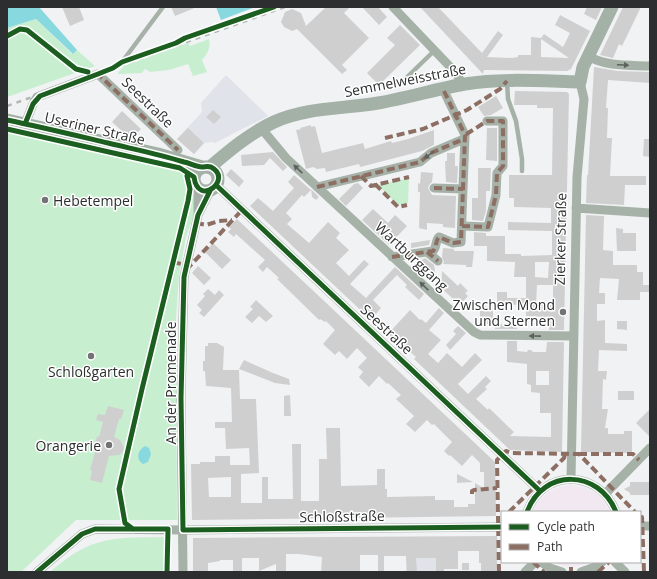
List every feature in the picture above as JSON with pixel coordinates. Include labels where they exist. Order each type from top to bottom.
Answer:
[{"type":"main road","name":"Zierker Straße","points":[[580,82],[583,67],[593,58],[612,7]]},
{"type":"main road","name":"Semmelweisstraße","points":[[207,178],[243,140],[275,121],[302,113],[378,103],[463,84],[507,80],[580,82]]},
{"type":"main road","name":"Useriner Straße","points":[[7,120],[178,155],[207,178]]},
{"type":"street","points":[[394,7],[456,73],[463,84]]},
{"type":"street","points":[[593,58],[608,64],[650,66]]},
{"type":"street","points":[[25,124],[37,97],[98,74]]},
{"type":"street","name":"Seestraße","points":[[98,74],[178,155]]},
{"type":"street","name":"Zierker Straße","points":[[571,479],[577,177],[584,99],[580,82]]},
{"type":"street","points":[[392,257],[433,251],[436,248],[436,243],[439,237],[453,243],[461,243],[465,135],[444,89]]},
{"type":"street","points":[[462,226],[488,226],[496,195],[497,173],[502,166],[503,121],[487,121]]},
{"type":"street","name":"Wartburggang","points":[[261,128],[286,158],[474,332],[480,335],[574,336]]},
{"type":"street","points":[[317,187],[417,162],[431,153],[464,139]]},
{"type":"street","name":"Seestraße","points":[[207,178],[540,491]]},
{"type":"street","name":"An der Promenade","points":[[183,572],[181,398],[184,277],[207,178]]},
{"type":"street","points":[[434,188],[463,189]]},
{"type":"street","points":[[576,208],[650,213]]},
{"type":"street","points":[[427,252],[438,261]]},
{"type":"street","points":[[605,494],[650,448]]},
{"type":"street","points":[[527,511],[530,504],[540,491],[551,484],[571,479],[586,482],[600,489],[613,505],[616,511]]},
{"type":"street","name":"Schloßstraße","points":[[37,572],[82,534],[95,529],[183,530],[501,527]]},
{"type":"street","points":[[525,572],[534,563]]},
{"type":"street","points":[[542,563],[550,568],[562,572]]},
{"type":"street","points":[[581,572],[595,567],[601,563]]},
{"type":"street","points":[[616,563],[625,572]]},
{"type":"lane","points":[[98,74],[122,62],[163,7]]},
{"type":"lane","points":[[402,82],[435,50]]},
{"type":"lane","points":[[507,80],[508,99],[514,110],[516,120],[522,159],[522,171]]},
{"type":"shaded area","points":[[226,75],[268,116],[215,143],[204,143],[194,154],[177,139],[202,112],[201,103]]},
{"type":"shaded area","points":[[571,485],[584,487],[597,494],[609,511],[534,511],[539,501],[549,492],[560,487]]},
{"type":"shaded area","points":[[406,537],[436,537],[436,572],[406,572]]},
{"type":"shaded area","points":[[555,563],[588,563],[571,567]]},
{"type":"green space","points":[[36,19],[72,54],[77,50],[95,66],[7,97],[7,28]]},
{"type":"green space","points":[[209,39],[210,44],[208,50],[202,60],[207,72],[193,76],[188,64],[169,70],[150,72],[145,69],[142,73],[117,74],[124,66],[188,43],[190,46]]},
{"type":"green space","name":"Schloßgarten","points":[[7,126],[166,161],[181,168],[187,173],[191,181],[195,211],[186,237],[179,275],[176,319],[177,520],[76,520],[21,572],[7,572]]},
{"type":"green space","points":[[409,178],[408,203],[398,205],[378,185]]},
{"type":"green space","points":[[129,538],[166,538],[165,572],[50,572],[78,551],[102,541]]},
{"type":"water","points":[[7,7],[39,7],[77,50],[73,54],[36,19],[7,28]]},
{"type":"water","points":[[216,7],[255,7],[221,20]]},
{"type":"water","points":[[145,446],[149,448],[151,454],[148,462],[143,464],[139,460],[138,455]]},
{"type":"building","points":[[62,7],[79,7],[84,20],[70,26]]},
{"type":"building","points":[[171,7],[197,7],[175,16]]},
{"type":"building","points":[[326,7],[350,7],[344,13],[369,38],[342,65],[347,70],[342,74],[297,29],[292,31],[284,27],[281,22],[285,12],[292,9],[301,13],[306,26]]},
{"type":"building","points":[[362,7],[378,7],[387,17],[379,25]]},
{"type":"building","points":[[420,7],[438,7],[482,53],[498,31],[503,35],[487,57],[512,58],[518,57],[518,55],[531,55],[531,37],[541,38],[544,34],[563,47],[570,33],[555,25],[560,15],[590,31],[571,69],[567,71],[484,70],[483,74]],"holes":[[[541,39],[569,58],[541,57]]]},
{"type":"building","points":[[587,7],[602,7],[596,20],[584,14]]},
{"type":"building","points":[[623,7],[641,7],[622,46],[619,44],[613,58],[600,55]]},
{"type":"building","points":[[400,25],[420,45],[379,85],[367,73],[395,45],[387,38]]},
{"type":"building","points":[[594,67],[618,71],[650,72],[650,83],[608,80],[606,108],[608,108],[607,138],[612,138],[610,176],[646,176],[646,185],[625,185],[624,205],[586,203]]},
{"type":"building","points":[[515,91],[567,92],[569,94],[564,330],[549,330],[549,317],[526,316],[526,306],[497,304],[497,292],[507,292],[507,298],[526,298],[526,277],[514,277],[515,262],[487,261],[487,246],[474,246],[474,232],[486,233],[486,236],[505,236],[505,254],[521,254],[521,256],[552,255],[552,231],[508,230],[508,222],[551,223],[551,208],[514,207],[514,198],[509,198],[509,175],[552,175],[553,108],[537,108],[537,105],[514,105]],"holes":[[[535,262],[549,262],[548,278],[535,277]],[[537,285],[553,285],[553,305],[536,305]]]},
{"type":"building","points":[[496,96],[503,108],[491,115],[484,116],[478,107]]},
{"type":"building","points":[[213,110],[221,117],[214,124],[206,117]]},
{"type":"building","points":[[122,111],[141,129],[131,139],[112,122]]},
{"type":"building","points":[[311,125],[311,127],[315,126],[322,153],[363,143],[365,149],[391,141],[392,143],[408,139],[434,130],[434,145],[422,151],[360,167],[359,164],[326,172],[325,168],[317,169],[313,167],[306,169],[296,130]]},
{"type":"building","points":[[188,128],[204,143],[194,154],[177,139]]},
{"type":"building","points":[[487,128],[497,128],[497,161],[486,160]]},
{"type":"building","points":[[644,139],[650,139],[650,157],[643,156]]},
{"type":"building","points":[[273,152],[287,167],[283,171],[270,158],[264,165],[242,166],[241,155]]},
{"type":"building","points":[[447,153],[455,153],[455,166],[458,166],[457,183],[446,182],[445,161],[447,161]]},
{"type":"building","points":[[478,168],[491,168],[490,191],[486,191],[486,211],[483,221],[472,220],[472,198],[478,198]]},
{"type":"building","points":[[231,169],[244,181],[239,187],[226,175]]},
{"type":"building","points":[[421,172],[433,173],[432,182],[428,188],[432,195],[456,196],[455,228],[443,227],[443,224],[427,223],[427,230],[419,228],[420,192],[418,192],[418,183],[420,184]]},
{"type":"building","points":[[294,175],[311,190],[304,197],[302,195],[286,213],[292,219],[287,224],[309,243],[328,222],[340,233],[336,238],[349,250],[336,263],[349,276],[364,260],[369,264],[350,284],[366,298],[395,267],[424,294],[419,300],[405,287],[407,285],[397,275],[373,300],[381,308],[371,320],[250,206],[258,198],[273,211],[294,188],[288,182]]},
{"type":"building","points":[[358,183],[363,188],[346,206],[339,199],[354,184]]},
{"type":"building","points":[[311,189],[319,197],[316,200],[312,197]]},
{"type":"building","name":"Hebetempel","points":[[43,195],[47,195],[49,196],[49,204],[43,205],[40,202],[40,198]]},
{"type":"building","points":[[373,209],[388,223],[395,215],[407,226],[389,245],[362,220]]},
{"type":"building","points":[[586,215],[604,216],[603,250],[613,251],[613,265],[637,265],[637,272],[643,272],[643,285],[650,285],[650,292],[640,292],[640,300],[617,300],[619,279],[600,278],[599,293],[605,293],[605,304],[597,304],[597,321],[605,320],[605,343],[627,344],[627,351],[599,350],[598,371],[607,371],[606,380],[603,379],[602,409],[608,409],[605,428],[608,428],[608,434],[624,434],[624,431],[632,431],[632,453],[581,452]]},
{"type":"building","points":[[237,219],[495,462],[496,516],[192,520],[191,464],[200,464],[200,462],[215,462],[215,456],[230,456],[230,465],[250,465],[249,448],[226,449],[225,428],[215,428],[215,422],[232,422],[231,388],[206,386],[203,361],[205,361],[205,346],[208,346],[208,343],[217,343],[224,347],[223,370],[239,370],[240,399],[256,399],[259,473],[241,474],[241,503],[262,503],[262,477],[268,477],[268,499],[293,499],[292,444],[301,444],[301,501],[319,501],[319,459],[327,459],[326,428],[340,428],[341,486],[377,485],[377,469],[385,469],[385,489],[387,489],[387,497],[435,496],[435,500],[454,500],[454,507],[468,507],[468,504],[475,504],[475,483],[485,489],[486,488],[484,487],[484,472],[480,472],[480,463],[472,455],[462,466],[444,451],[452,442],[434,424],[432,425],[427,420],[415,432],[406,424],[414,416],[396,399],[401,395],[388,383],[387,384],[379,376],[369,387],[359,377],[363,372],[358,367],[367,358],[357,348],[347,359],[339,351],[335,355],[323,344],[335,330],[326,321],[319,320],[277,279],[279,278],[267,267],[263,272],[258,267],[265,260],[236,234],[234,237],[228,232],[231,229],[229,227]],"holes":[[[231,477],[231,497],[209,497],[208,478]]]},
{"type":"building","points":[[616,228],[623,229],[623,233],[636,233],[636,251],[617,251]]},
{"type":"building","points":[[430,240],[429,245],[411,248],[411,243]]},
{"type":"building","points":[[213,243],[231,260],[222,269],[205,252]]},
{"type":"building","points":[[443,248],[454,249],[454,251],[474,251],[472,267],[466,267],[466,265],[443,264]]},
{"type":"building","points":[[425,258],[434,265],[436,277],[426,268],[423,271],[416,265]]},
{"type":"building","points":[[198,266],[211,278],[204,285],[192,273]]},
{"type":"building","points":[[442,271],[458,286],[460,283],[468,291],[465,293],[468,296],[460,305],[441,288]]},
{"type":"building","points":[[208,289],[215,295],[219,290],[224,295],[204,317],[199,313],[202,310],[197,305],[205,296],[203,294]]},
{"type":"building","points":[[256,300],[273,316],[266,322],[259,316],[252,323],[245,317],[253,309],[250,307]]},
{"type":"building","points":[[439,308],[444,313],[429,330],[441,340],[428,354],[438,363],[447,353],[462,367],[475,353],[482,360],[458,384],[468,394],[486,376],[491,381],[485,387],[487,389],[476,399],[488,410],[489,408],[514,432],[510,436],[551,437],[551,413],[540,413],[540,393],[531,392],[531,385],[527,384],[527,364],[507,362],[507,341],[517,341],[517,351],[527,352],[528,350],[531,350],[533,352],[546,352],[547,342],[564,342],[562,452],[510,450],[414,359],[416,357],[388,334],[410,310],[420,320],[421,319],[426,323]],"holes":[[[536,371],[549,371],[549,385],[536,385]]]},
{"type":"building","points":[[480,311],[493,311],[493,324],[480,324]]},
{"type":"building","points":[[617,321],[627,321],[627,330],[617,329]]},
{"type":"building","points":[[495,324],[502,324],[502,326],[517,326],[517,329],[495,329]]},
{"type":"building","points":[[458,326],[466,333],[450,350],[446,345],[456,334],[453,331]]},
{"type":"building","points":[[244,360],[289,379],[290,385],[275,383],[239,369]]},
{"type":"building","points":[[618,391],[634,391],[634,400],[618,400]]},
{"type":"building","points":[[290,395],[291,416],[284,416],[284,396]]},
{"type":"building","name":"Orangerie","points":[[108,406],[124,410],[121,419],[119,419],[114,437],[120,440],[124,447],[123,452],[119,455],[109,456],[102,483],[90,480],[92,471],[90,470],[96,449],[94,448],[97,436],[99,437],[103,422],[96,420],[98,414],[105,415]]},
{"type":"building","points":[[650,409],[650,437],[636,423]]},
{"type":"building","points":[[457,474],[473,482],[457,483]]},
{"type":"building","points":[[630,482],[650,482],[650,495],[630,495],[630,493],[624,489],[630,486]]},
{"type":"building","points":[[497,536],[497,572],[481,572],[479,551],[458,551],[458,569],[444,569],[444,572],[436,572],[436,558],[416,558],[417,572],[407,572],[406,556],[384,556],[384,572],[378,572],[378,555],[360,555],[360,572],[321,572],[322,557],[286,554],[286,572],[276,572],[276,564],[259,571],[259,558],[242,558],[242,572],[233,572],[233,560],[220,560],[208,563],[208,572],[193,572],[193,538]]},
{"type":"building","points":[[462,563],[469,563],[469,570],[462,570]]},
{"type":"railway","points":[[7,106],[285,7]]},
{"type":"marked path","points":[[96,75],[98,74],[178,150]]},
{"type":"marked path","points":[[385,138],[423,129],[467,110],[500,89],[507,81]]},
{"type":"marked path","points":[[392,257],[433,251],[439,237],[453,243],[461,242],[465,135],[443,89]]},
{"type":"marked path","points":[[462,226],[488,227],[496,195],[497,173],[503,166],[503,121],[487,121],[465,135]]},
{"type":"marked path","points":[[317,187],[420,162],[431,153],[464,139]]},
{"type":"marked path","points":[[361,176],[371,186],[409,177]]},
{"type":"marked path","points":[[375,184],[398,207],[407,205]]},
{"type":"marked path","points":[[434,188],[463,189]]},
{"type":"marked path","points":[[173,262],[190,266],[242,210]]},
{"type":"marked path","points":[[196,223],[206,225],[219,221],[232,220]]},
{"type":"marked path","points":[[427,252],[438,261]]},
{"type":"marked path","points":[[499,572],[497,460],[506,451],[512,453],[579,454],[634,511]]},
{"type":"marked path","points":[[510,511],[564,458],[565,454]]},
{"type":"marked path","points":[[579,454],[633,454],[639,460]]},
{"type":"marked path","points":[[472,494],[472,491],[474,490],[497,488]]},
{"type":"marked path","points":[[641,517],[644,572]]},
{"type":"marked path","points":[[534,563],[544,572]]},
{"type":"marked path","points":[[598,572],[608,563]]},
{"type":"marked path","points":[[571,567],[571,572]]},
{"type":"cycle path","points":[[25,124],[33,104],[40,96],[113,68],[122,62],[176,43],[185,38],[274,7]]},
{"type":"cycle path","points":[[7,36],[20,29],[27,30],[76,69],[88,72]]},
{"type":"cycle path","points":[[7,120],[156,154],[202,167],[211,167],[217,172],[219,178],[217,184],[213,188],[207,191],[202,190],[197,186],[194,177],[180,168],[7,129]]},
{"type":"cycle path","points":[[133,529],[125,523],[119,489],[188,201],[190,189],[187,176]]},
{"type":"cycle path","points":[[216,185],[540,491]]},
{"type":"cycle path","points":[[210,191],[198,215],[184,277],[181,398],[183,530],[501,527]]},
{"type":"cycle path","points":[[528,511],[535,498],[545,487],[558,481],[571,479],[585,482],[597,488],[608,498],[615,511]]},
{"type":"cycle path","points":[[37,572],[82,534],[95,529],[168,529],[167,572]]},
{"type":"place","name":"Hebetempel","points":[[45,200]]},
{"type":"place","name":"Zwischen Mond und Sternen","points":[[563,312]]},
{"type":"place","name":"Schloßgarten","points":[[91,356]]},
{"type":"place","name":"Orangerie","points":[[109,445]]}]
